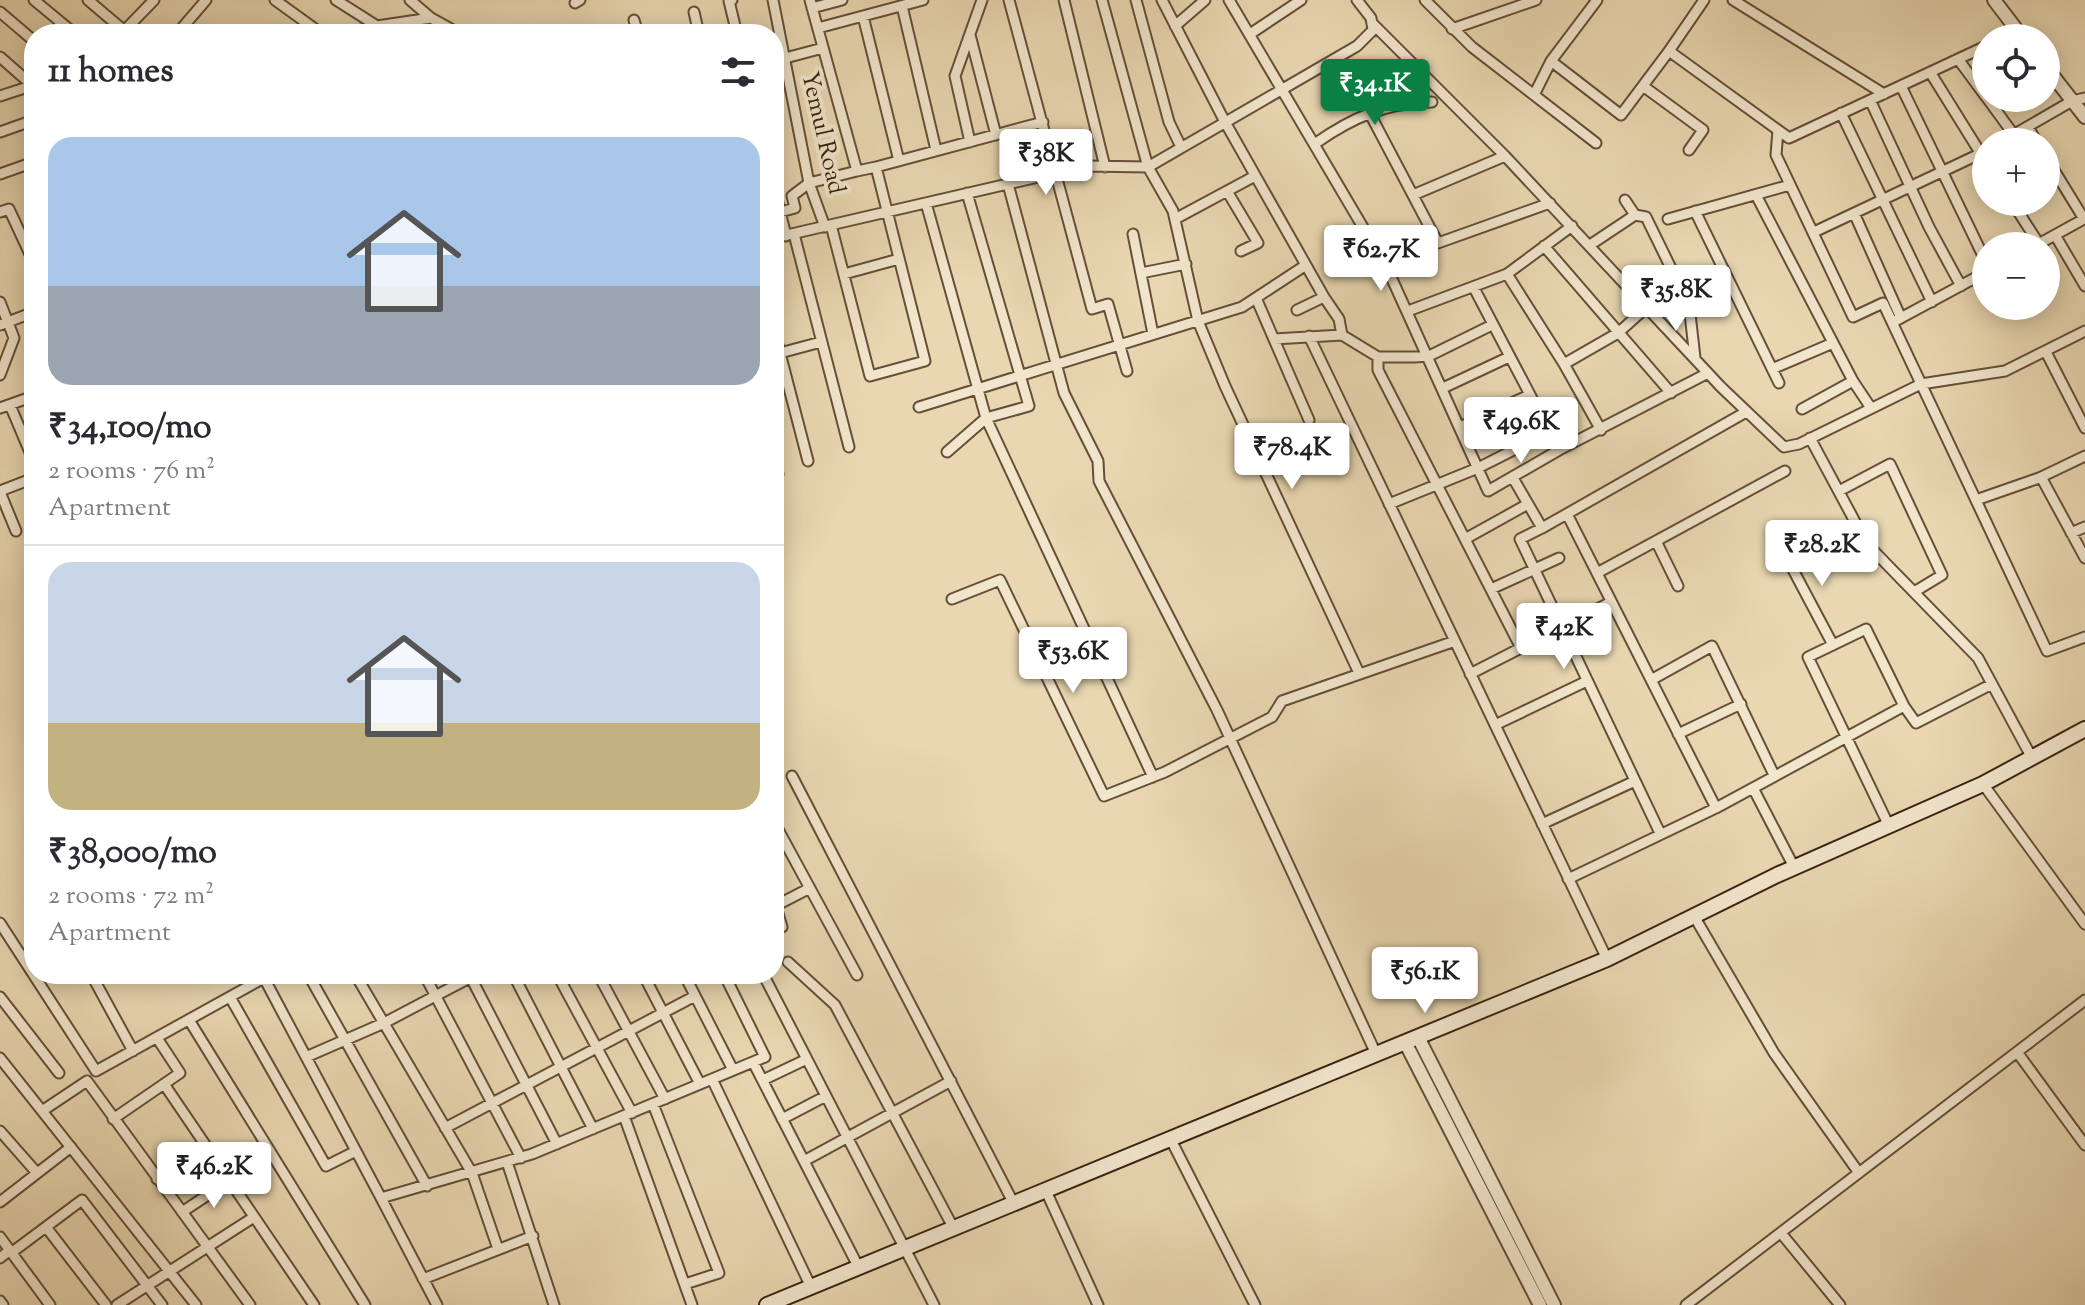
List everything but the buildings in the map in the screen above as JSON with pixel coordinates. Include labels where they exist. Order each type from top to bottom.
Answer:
[{"type":"main road","points":[[767,1305],[1607,959],[1794,867],[1983,784],[2085,729]]},
{"type":"street","points":[[34,0],[63,24]]},
{"type":"street","points":[[88,0],[116,24]]},
{"type":"street","points":[[98,9],[107,0]]},
{"type":"street","points":[[133,24],[154,0]]},
{"type":"street","points":[[275,0],[308,24]]},
{"type":"street","points":[[336,0],[374,24]]},
{"type":"street","points":[[410,0],[442,24]]},
{"type":"street","points":[[732,0],[729,1],[735,24]]},
{"type":"street","name":"Yemul Road","points":[[773,0],[775,24]]},
{"type":"street","points":[[842,0],[811,4],[857,171]]},
{"type":"street","points":[[818,28],[923,0]]},
{"type":"street","points":[[970,142],[955,76],[982,0]]},
{"type":"street","points":[[1009,0],[1092,309],[1108,304],[1127,371]]},
{"type":"street","points":[[1064,0],[1105,167]]},
{"type":"street","points":[[1102,0],[1148,167],[1175,219],[1198,321],[1225,386],[1359,673]]},
{"type":"street","points":[[1136,0],[1169,122],[1181,147]]},
{"type":"street","points":[[1162,0],[1225,122],[1339,319],[1342,335]]},
{"type":"street","points":[[1175,26],[1205,0]]},
{"type":"street","points":[[1229,0],[1284,88],[1387,268],[1488,491],[1559,450],[1708,373]]},
{"type":"street","points":[[1250,34],[1301,0]]},
{"type":"street","points":[[1357,0],[1372,23],[1414,62],[1648,306],[1708,373],[1784,447],[1810,438],[1921,384],[2005,371],[2085,331]]},
{"type":"street","points":[[1425,0],[1452,29],[1596,143]]},
{"type":"street","points":[[1452,29],[1536,0]]},
{"type":"street","points":[[1534,95],[1551,61],[1597,0]]},
{"type":"street","points":[[1551,61],[1621,115],[1704,0]]},
{"type":"street","points":[[1733,0],[1884,94]]},
{"type":"street","points":[[1994,0],[2013,24]]},
{"type":"street","points":[[185,24],[201,1]]},
{"type":"street","points":[[902,6],[936,150]]},
{"type":"street","points":[[0,12],[24,32]]},
{"type":"street","points":[[694,12],[697,24]]},
{"type":"street","points":[[863,16],[899,161]]},
{"type":"street","points":[[390,24],[431,18]]},
{"type":"street","points":[[634,20],[635,24]]},
{"type":"street","points":[[784,236],[1086,166],[1148,167],[1357,46],[1373,30],[1372,23]]},
{"type":"street","points":[[970,35],[996,135]]},
{"type":"street","points":[[784,58],[823,48]]},
{"type":"street","points":[[1669,51],[1789,138],[1972,52]]},
{"type":"street","points":[[0,57],[24,77]]},
{"type":"street","points":[[1958,59],[1972,78]]},
{"type":"street","points":[[1930,72],[1972,137]]},
{"type":"street","name":"Yemul Road","points":[[784,80],[809,183],[844,274],[870,376],[925,361],[899,259]]},
{"type":"street","points":[[2060,81],[2079,100],[2085,117]]},
{"type":"street","points":[[1643,86],[1703,130],[1689,150]]},
{"type":"street","points":[[1901,86],[1972,234]]},
{"type":"street","points":[[0,96],[24,88]]},
{"type":"street","points":[[1870,100],[1929,227],[1961,286]]},
{"type":"street","points":[[2028,127],[2079,100]]},
{"type":"street","points":[[1316,143],[1348,120],[1369,112],[1406,103],[1432,102]]},
{"type":"street","points":[[1369,112],[1438,243],[1550,203]]},
{"type":"street","points":[[1841,113],[1932,302]]},
{"type":"street","points":[[784,211],[795,208],[792,196],[809,183],[1043,122]]},
{"type":"street","points":[[0,132],[24,124]]},
{"type":"street","points":[[1778,130],[1776,155],[1853,317],[1883,303],[1896,321]]},
{"type":"street","points":[[1413,195],[1505,156]]},
{"type":"street","points":[[1814,232],[1972,160]]},
{"type":"street","points":[[0,174],[24,166]]},
{"type":"street","points":[[844,274],[899,259],[876,167]]},
{"type":"street","points":[[1175,219],[1255,176]]},
{"type":"street","points":[[2060,180],[2084,220],[2060,232]]},
{"type":"street","points":[[1008,184],[1064,393],[1098,461],[1099,481],[1230,739],[1377,1056]]},
{"type":"street","points":[[1668,219],[1790,185]]},
{"type":"street","points":[[1227,191],[1258,243],[1241,251]]},
{"type":"street","points":[[947,452],[986,418],[1029,406],[967,193]]},
{"type":"street","points":[[1756,195],[1853,381],[1871,408]]},
{"type":"street","points":[[1625,200],[1635,215]]},
{"type":"street","points":[[926,203],[986,418],[1153,777]]},
{"type":"street","points":[[0,212],[9,209],[24,241]]},
{"type":"street","points":[[1695,211],[1779,383]]},
{"type":"street","points":[[1854,213],[1921,384],[2047,651],[2085,637]]},
{"type":"street","points":[[1590,245],[1635,215],[1646,217],[1689,305],[1695,358]]},
{"type":"street","points":[[784,221],[849,447]]},
{"type":"street","points":[[1408,311],[1507,274],[1572,226]]},
{"type":"street","points":[[1133,234],[1153,334]]},
{"type":"street","points":[[2060,244],[2085,286]]},
{"type":"street","points":[[1544,246],[1671,393]]},
{"type":"street","points":[[1141,273],[1186,264]]},
{"type":"street","points":[[919,407],[1242,307],[1306,265]]},
{"type":"street","points":[[1507,274],[1601,430]]},
{"type":"street","points":[[1896,321],[1972,280]]},
{"type":"street","points":[[1474,288],[1559,450]]},
{"type":"street","points":[[1297,310],[1324,297]]},
{"type":"street","points":[[1256,298],[1309,420]]},
{"type":"street","points":[[0,302],[4,323],[14,338],[0,375]]},
{"type":"street","points":[[1564,364],[1618,333],[1648,306]]},
{"type":"street","points":[[4,323],[24,316]]},
{"type":"street","points":[[1274,339],[1342,335],[1378,357],[1429,356],[1492,325]]},
{"type":"street","points":[[1309,336],[1607,959]]},
{"type":"street","points":[[784,352],[821,342]]},
{"type":"street","points":[[1772,369],[1833,343]]},
{"type":"street","points":[[2046,352],[2085,428]]},
{"type":"street","points":[[1378,357],[1378,370],[1521,648]]},
{"type":"street","points":[[1443,388],[1509,357]]},
{"type":"street","points":[[784,368],[808,461]]},
{"type":"street","points":[[1802,409],[1853,381]]},
{"type":"street","points":[[1460,427],[1529,395]]},
{"type":"street","points":[[24,399],[5,406],[24,443]]},
{"type":"street","points":[[1660,833],[1520,539],[1746,412]]},
{"type":"street","points":[[1389,504],[1478,468],[1549,432]]},
{"type":"street","points":[[1810,438],[1867,544],[1978,658],[2032,758]]},
{"type":"street","points":[[1976,500],[2041,477],[2085,456]]},
{"type":"street","points":[[1839,491],[1890,464],[1942,575],[1914,592]]},
{"type":"street","points":[[1597,573],[1785,471]]},
{"type":"street","points":[[2041,477],[2085,558]]},
{"type":"street","points":[[1513,478],[1542,528]]},
{"type":"street","points":[[16,531],[0,492],[24,482]]},
{"type":"street","points":[[1465,539],[1528,504]]},
{"type":"street","points":[[1567,514],[1716,808]]},
{"type":"street","points":[[2071,533],[2085,527]]},
{"type":"street","points":[[1656,541],[1678,586]]},
{"type":"street","points":[[1781,547],[1833,645]]},
{"type":"street","points":[[1491,589],[1559,558]]},
{"type":"street","points":[[952,599],[1000,580],[1104,796],[1153,777],[1272,717],[1282,701],[1455,641]]},
{"type":"street","points":[[1470,674],[1611,602]]},
{"type":"street","points":[[1889,826],[1808,657],[1866,629],[1904,706],[1916,723],[1992,684]]},
{"type":"street","points":[[1651,680],[1712,646],[1774,775]]},
{"type":"street","points":[[1495,725],[1587,681]]},
{"type":"street","points":[[1678,734],[1741,704]]},
{"type":"street","points":[[1568,879],[1716,808],[1904,706]]},
{"type":"street","points":[[792,776],[1014,1204]]},
{"type":"street","points":[[1542,824],[1635,781]]},
{"type":"street","points":[[1983,784],[2085,924]]},
{"type":"street","points":[[1753,788],[1794,867]]},
{"type":"street","points":[[784,840],[857,975]]},
{"type":"street","points":[[784,899],[810,888]]},
{"type":"street","points":[[1694,916],[1774,1053],[1859,1173]]},
{"type":"street","points":[[0,923],[24,960]]},
{"type":"street","points":[[788,962],[835,1005],[954,1229]]},
{"type":"street","points":[[40,984],[96,1071],[253,984]]},
{"type":"street","points":[[96,984],[133,1051]]},
{"type":"street","points":[[271,984],[437,1305]]},
{"type":"street","points":[[314,984],[427,1186]]},
{"type":"street","points":[[361,984],[472,1173],[498,1249]]},
{"type":"street","points":[[429,984],[521,1158]]},
{"type":"street","points":[[306,1057],[384,1023],[457,984]]},
{"type":"street","points":[[476,984],[557,1144]]},
{"type":"street","points":[[518,984],[593,1129]]},
{"type":"street","points":[[562,984],[597,1047],[628,1114],[692,1305]]},
{"type":"street","points":[[603,984],[665,1099]]},
{"type":"street","points":[[648,984],[700,1084]]},
{"type":"street","points":[[689,984],[733,1070]]},
{"type":"street","points":[[381,1198],[521,1158],[765,1057],[729,984]]},
{"type":"street","points":[[768,984],[934,1305]]},
{"type":"street","points":[[445,1128],[695,996]]},
{"type":"street","points":[[0,997],[59,1073]]},
{"type":"street","points":[[230,997],[326,1166],[356,1151]]},
{"type":"street","points":[[1686,1305],[2085,1000]]},
{"type":"street","points":[[189,1020],[365,1305]]},
{"type":"street","points":[[113,1119],[180,1073],[157,1038]]},
{"type":"street","points":[[1412,1041],[1540,1305]]},
{"type":"street","points":[[1412,1041],[1554,1305]]},
{"type":"street","points":[[2017,1052],[2085,1145]]},
{"type":"street","points":[[0,1058],[196,1305]]},
{"type":"street","points":[[763,1080],[807,1059]]},
{"type":"street","points":[[753,1062],[859,1268]]},
{"type":"street","points":[[712,1079],[811,1287]]},
{"type":"street","points":[[42,1111],[87,1081],[250,1305]]},
{"type":"street","points":[[804,1161],[951,1081]]},
{"type":"street","points":[[164,1084],[314,1305]]},
{"type":"street","points":[[782,1119],[826,1096]]},
{"type":"street","points":[[653,1104],[719,1273],[685,1284]]},
{"type":"street","points":[[0,1131],[37,1173]]},
{"type":"street","points":[[1171,1140],[1255,1305]]},
{"type":"street","points":[[157,1179],[206,1146]]},
{"type":"street","points":[[1,1200],[71,1147]]},
{"type":"street","points":[[507,1162],[554,1305]]},
{"type":"street","points":[[182,1212],[229,1181]]},
{"type":"street","points":[[1046,1191],[1098,1305]]},
{"type":"street","points":[[0,1258],[82,1200],[162,1305]]},
{"type":"street","points":[[117,1305],[254,1217]]},
{"type":"street","points":[[46,1227],[106,1305]]},
{"type":"street","points":[[1781,1233],[1840,1305]]},
{"type":"street","points":[[423,1279],[533,1236]]},
{"type":"street","points":[[0,1237],[50,1305]]}]
